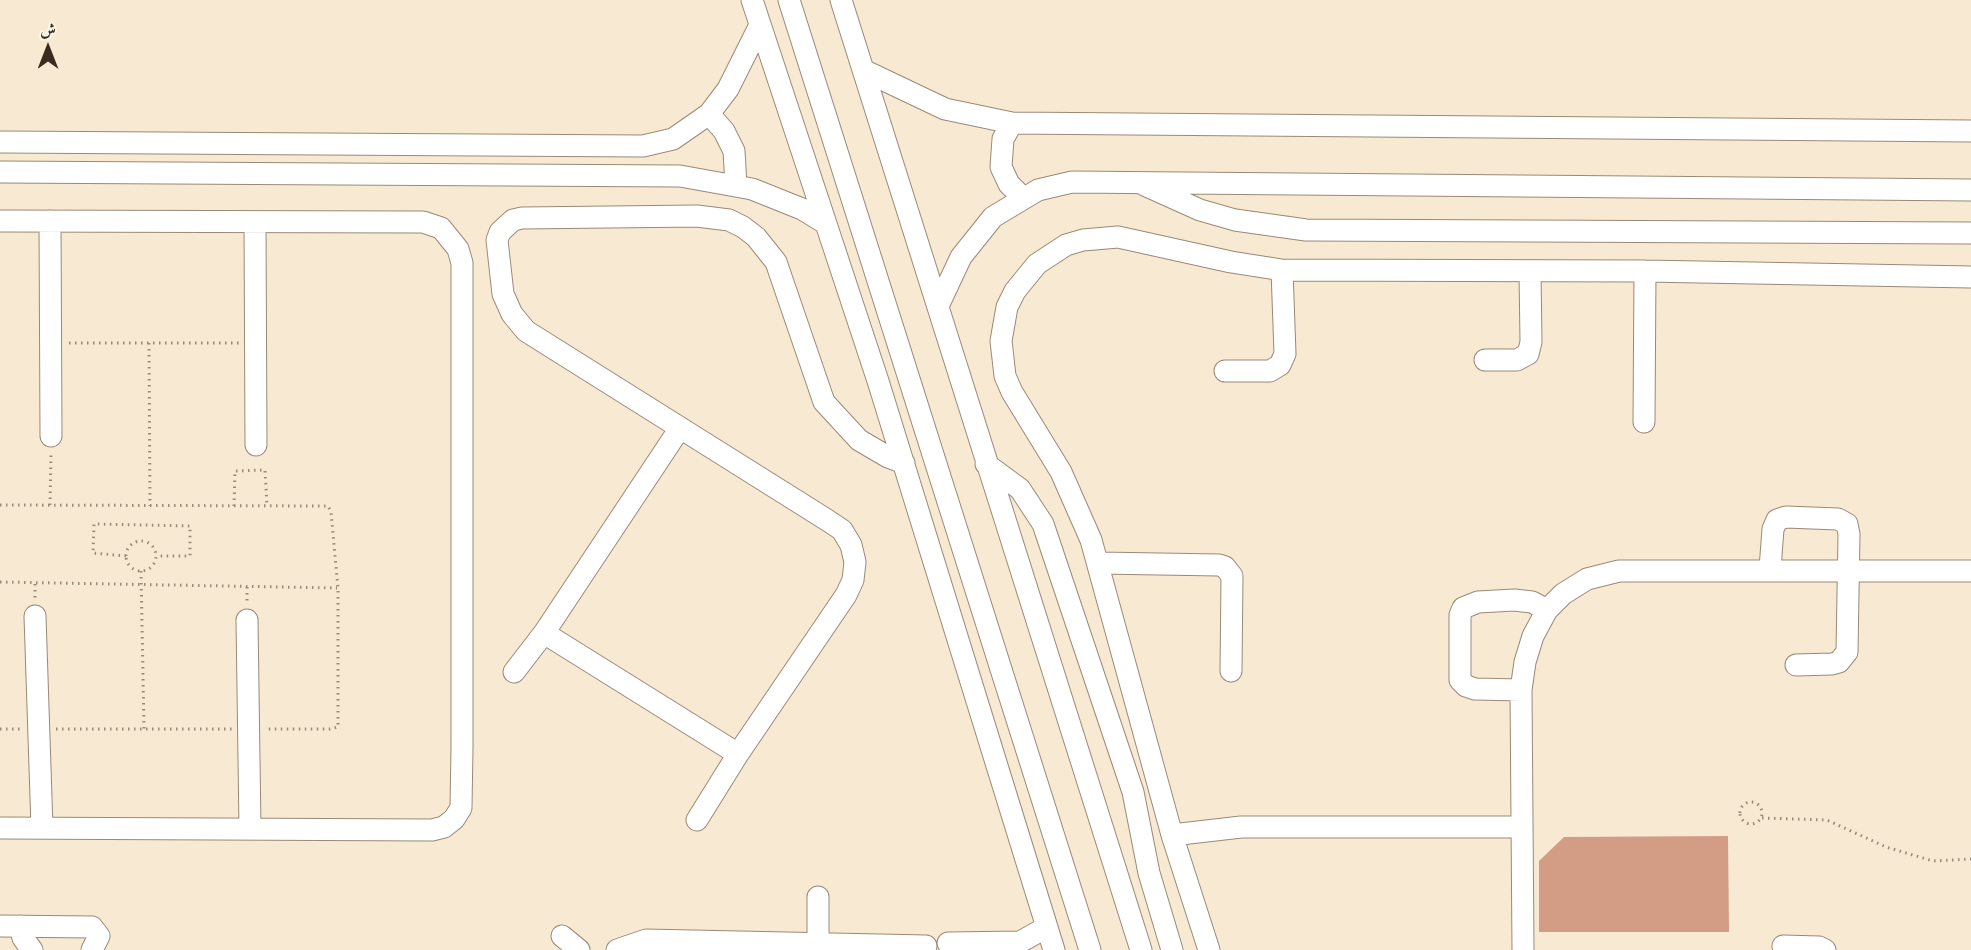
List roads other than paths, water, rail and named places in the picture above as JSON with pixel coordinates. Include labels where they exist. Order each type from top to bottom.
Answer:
[{"type":"street","points":[[752,0],[904,462],[1054,950]]},
{"type":"street","points":[[789,0],[1090,950]]},
{"type":"street","points":[[841,0],[1141,950]]},
{"type":"street","points":[[0,142],[628,147],[673,139],[710,114],[728,89],[760,24]]},
{"type":"street","points":[[863,70],[945,109],[1012,123],[1971,131]]},
{"type":"street","points":[[710,114],[724,131],[734,151],[736,185]]},
{"type":"street","points":[[1012,123],[1000,148],[1001,167],[1009,184],[1022,197]]},
{"type":"street","points":[[0,172],[703,178],[778,198],[825,223]]},
{"type":"street","points":[[938,306],[970,243],[993,217],[1022,197],[1072,182],[1134,180],[1971,189]]},
{"type":"street","points":[[1134,180],[1167,197],[1235,220],[1306,230],[1971,233]]},
{"type":"street","points":[[697,820],[738,754],[846,596],[853,580],[855,562],[851,545],[842,530],[526,331],[503,294],[497,240],[506,225],[522,218],[697,216],[729,220],[743,227],[762,243],[776,262],[824,402],[859,440],[888,457],[904,462]]},
{"type":"street","points":[[0,221],[423,222],[441,228],[458,249],[462,263],[462,796],[461,808],[454,819],[444,827],[432,830],[0,828]]},
{"type":"street","points":[[51,221],[51,436]]},
{"type":"street","points":[[255,222],[256,445]]},
{"type":"street","points":[[1209,950],[1172,835],[1099,563],[1082,516],[1061,471],[1012,392],[1005,376],[1001,341],[1007,307],[1024,277],[1051,253],[1083,240],[1100,237],[1135,240],[1231,262],[1282,270],[1645,271],[1971,277]]},
{"type":"street","points":[[1224,371],[1270,371],[1281,365],[1285,354],[1282,270]]},
{"type":"street","points":[[1485,360],[1517,360],[1528,354],[1530,349],[1530,271]]},
{"type":"street","points":[[1644,422],[1645,271]]},
{"type":"street","points":[[878,381],[907,372]]},
{"type":"street","points":[[514,672],[544,633],[680,428]]},
{"type":"street","points":[[986,464],[1020,489],[1043,524],[1133,792],[1152,883],[1172,950]]},
{"type":"street","points":[[1770,569],[1773,529],[1777,520],[1786,517],[1843,521],[1849,529],[1847,652],[1844,658],[1832,664],[1796,665]]},
{"type":"street","points":[[1099,563],[1224,567],[1232,576],[1232,671]]},
{"type":"street","points":[[1522,950],[1521,690],[1525,662],[1533,636],[1547,610],[1563,594],[1587,579],[1619,571],[1770,569],[1971,571]]},
{"type":"street","points":[[1521,690],[1475,688],[1466,686],[1460,680],[1460,615],[1463,608],[1478,602],[1514,600],[1532,602],[1547,610]]},
{"type":"street","points":[[35,616],[42,828]]},
{"type":"street","points":[[247,620],[250,829]]},
{"type":"street","points":[[544,633],[738,754]]},
{"type":"street","points":[[1172,835],[1241,827],[1520,827]]},
{"type":"street","points":[[818,897],[818,942]]},
{"type":"street","points":[[10,926],[32,950]]},
{"type":"street","points":[[10,926],[92,927],[99,936],[92,950]]},
{"type":"street","points":[[617,950],[646,940],[818,942],[925,948],[937,940],[951,946],[1020,942],[1047,927]]},
{"type":"street","points":[[562,936],[579,950]]},
{"type":"street","points":[[1782,946],[1819,947],[1826,950]]}]
